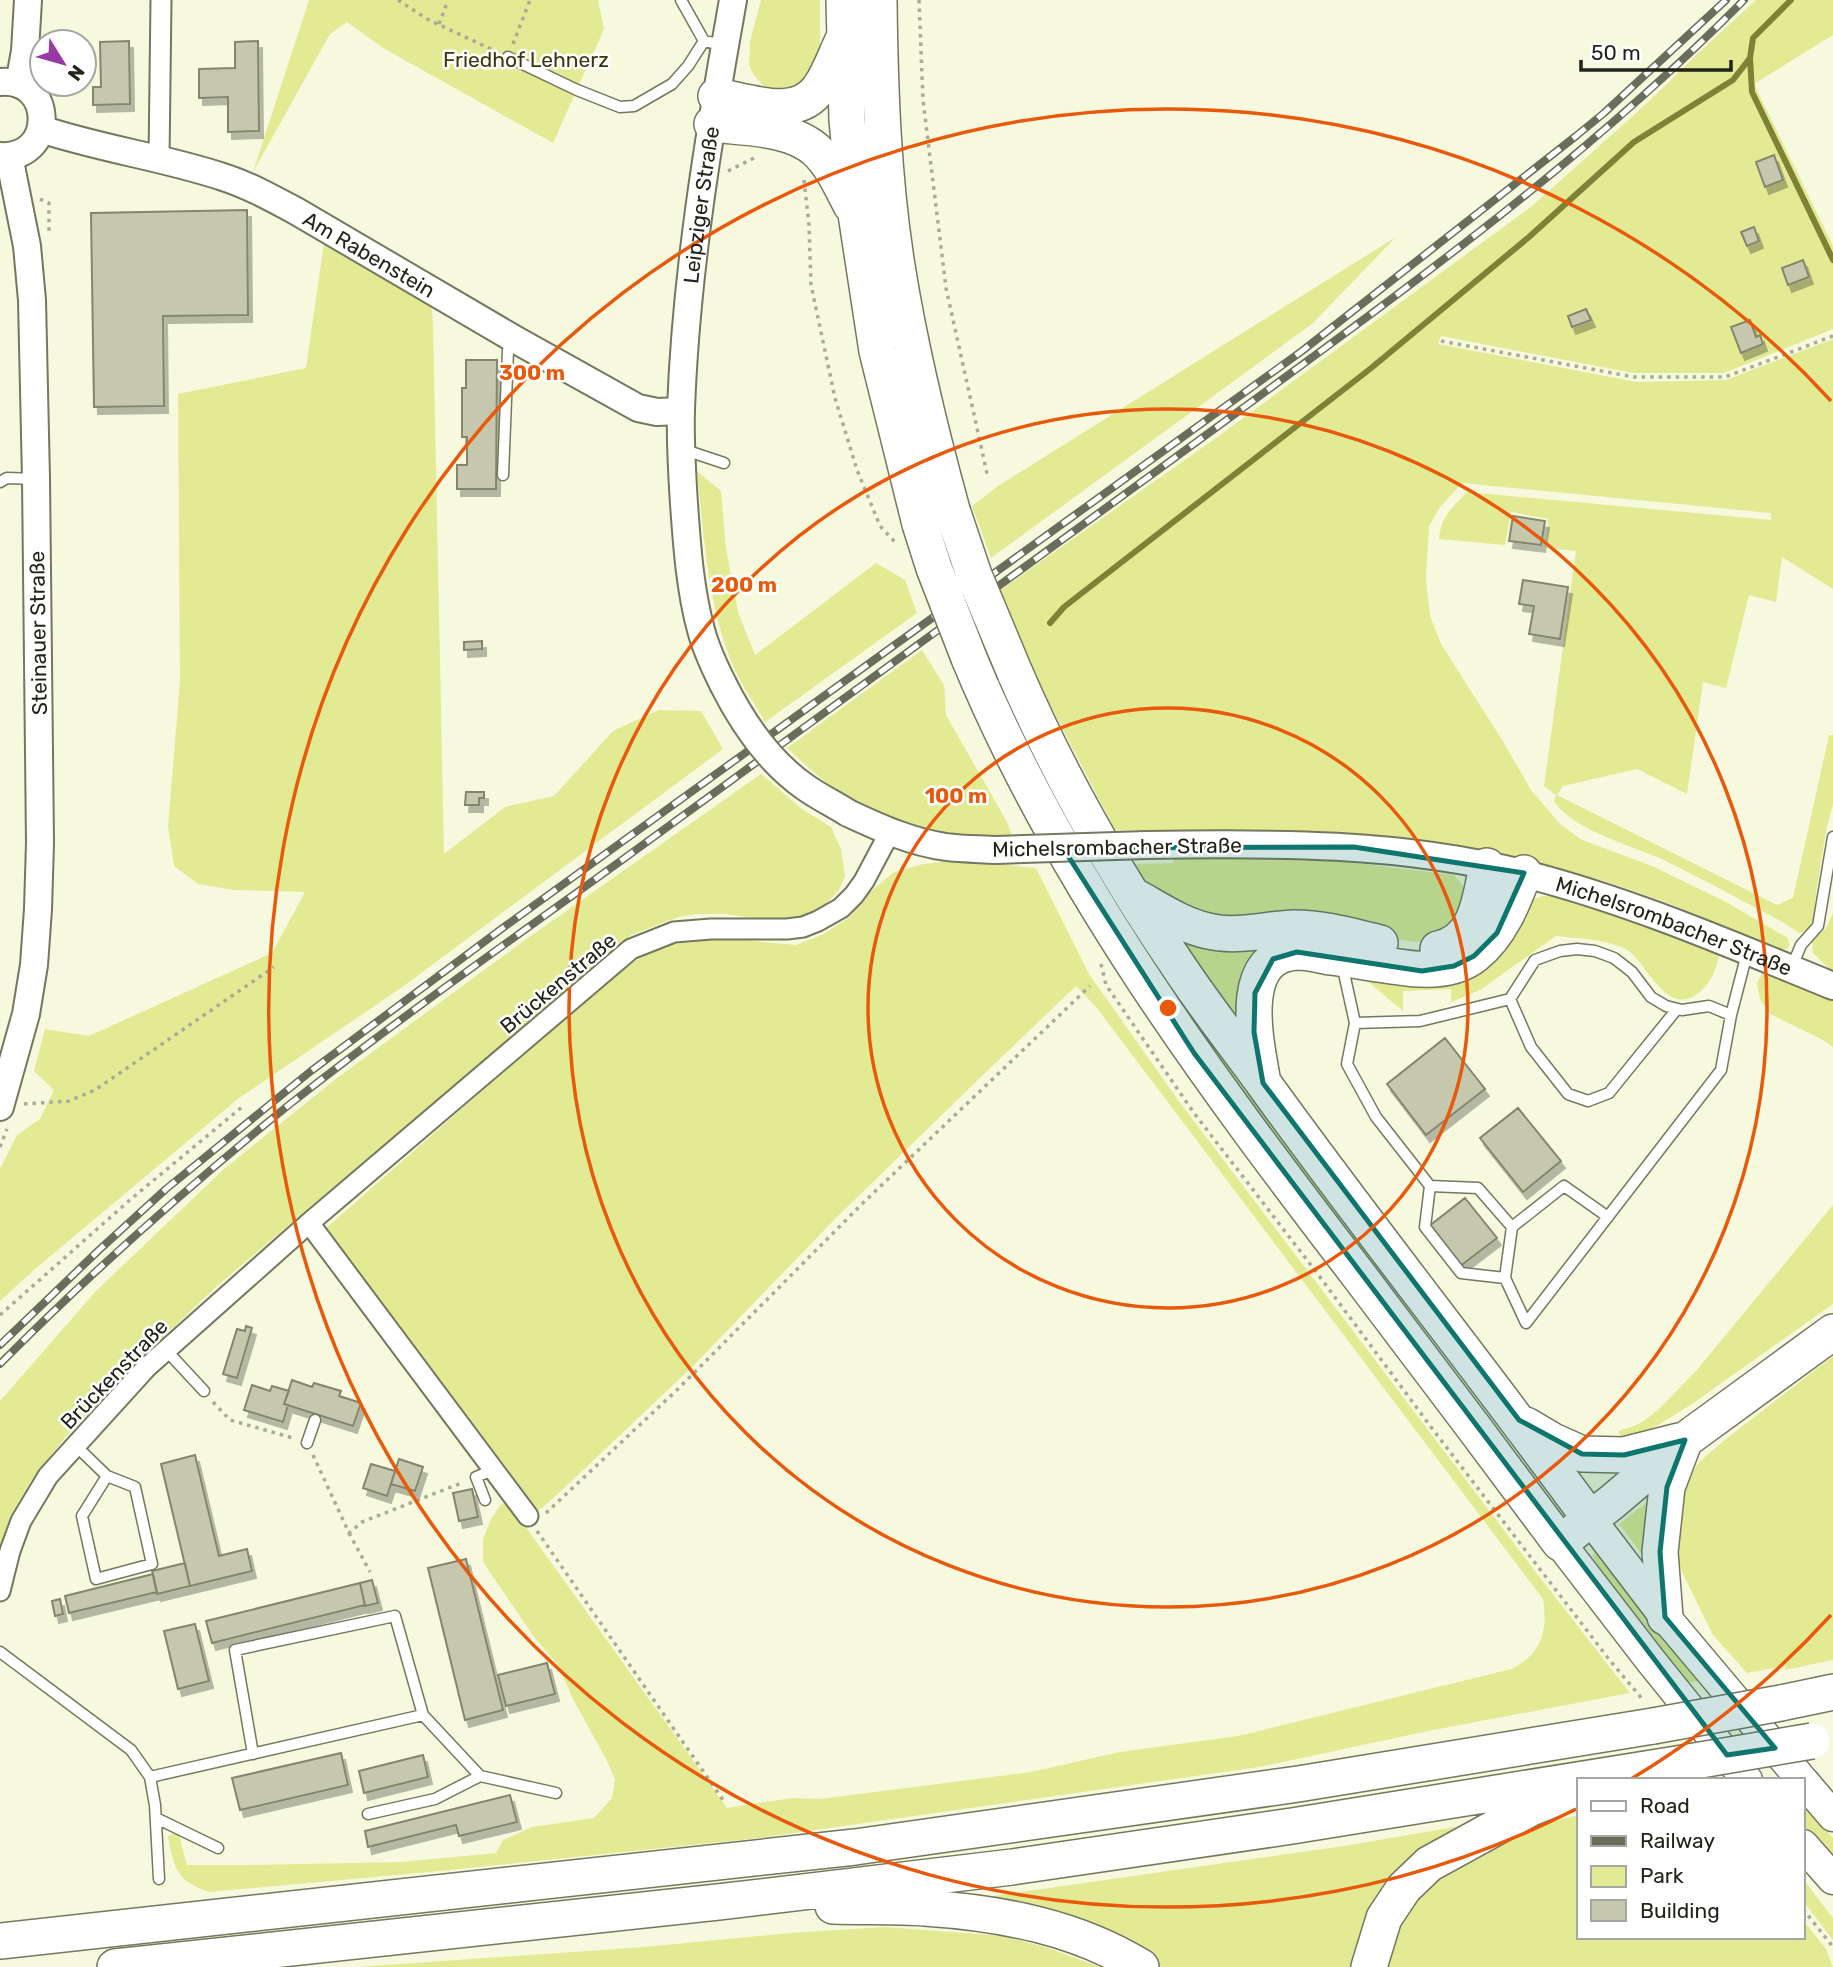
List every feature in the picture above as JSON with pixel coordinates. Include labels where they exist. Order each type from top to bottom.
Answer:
[{"type":"highway","points":[[844,0],[847,120],[856,214],[910,536],[934,568],[991,710],[1047,820],[1102,915],[1149,987],[1259,1144],[1560,1543],[1685,1440],[1833,1332]]},
{"type":"highway","points":[[879,0],[880,105],[897,265],[930,429],[952,510],[974,575],[1029,706],[1132,895],[1177,965],[1287,1116],[1519,1420],[1591,1520]]},
{"type":"highway","points":[[714,110],[781,107],[804,103],[821,86],[845,36]]},
{"type":"highway","points":[[714,110],[805,142],[817,151],[833,171],[856,214]]},
{"type":"highway","points":[[1132,895],[1182,922],[1206,931],[1227,934],[1292,928],[1320,929],[1419,951],[1442,949],[1461,939],[1473,924],[1487,866]]},
{"type":"highway","points":[[1264,1083],[1254,1032],[1255,993],[1261,974],[1273,959],[1297,952],[1422,971],[1454,966],[1474,956],[1497,933],[1524,873]]},
{"type":"highway","points":[[1519,1420],[1553,1441],[1582,1454],[1624,1455],[1685,1440]]},
{"type":"highway","points":[[1665,1617],[1660,1552],[1667,1487],[1685,1440]]},
{"type":"highway","points":[[0,1941],[855,1847],[1284,1786],[1653,1726],[1833,1692]]},
{"type":"highway","points":[[1598,1778],[1822,1739]]},
{"type":"highway","points":[[115,1967],[718,1902],[1065,1859],[1577,1781]]},
{"type":"highway","points":[[1369,1967],[1384,1917],[1404,1888],[1429,1864],[1531,1808],[1577,1791]]},
{"type":"highway","points":[[718,1902],[924,1908],[1003,1917],[1060,1930],[1119,1954],[1142,1967]]},
{"type":"main road","points":[[5,156],[20,153],[29,147],[37,139],[41,129],[42,118],[36,97],[28,89],[9,83],[25,51],[28,0]]},
{"type":"main road","name":"Leipziger Straße","points":[[681,411],[686,317],[714,110],[715,43],[733,0]]},
{"type":"main road","name":"Am Rabenstein","points":[[41,129],[224,177],[260,192],[638,408],[657,412],[681,411]]},
{"type":"main road","name":"Steinauer Straße","points":[[0,1106],[26,1014],[34,965],[40,843],[32,300],[27,246],[5,156]]},
{"type":"main road","name":"Michelsrombacher Straße","points":[[681,411],[681,449],[693,595],[710,658],[737,712],[752,735],[782,769],[805,787],[848,813],[890,832],[947,847],[996,850],[1146,845],[1354,847],[1487,866],[1524,873],[1625,904],[1833,986]]},
{"type":"main road","points":[[1591,1520],[1665,1617],[1801,1778]]},
{"type":"main road","points":[[1560,1543],[1745,1778]]},
{"type":"main road","points":[[1805,1782],[1833,1816]]},
{"type":"main road","points":[[1805,1848],[1833,1879]]},
{"type":"street","points":[[159,159],[161,0]]},
{"type":"street","name":"Brückenstraße","points":[[0,1591],[10,1552],[22,1521],[48,1476],[146,1368],[309,1223],[631,949],[674,932],[803,928],[841,908],[854,895],[890,832]]},
{"type":"street","points":[[309,1223],[485,1474],[531,1520]]},
{"type":"lane","points":[[509,57],[577,90],[620,107],[634,106],[672,84],[715,43],[681,0]]},
{"type":"lane","points":[[503,475],[508,350],[516,340]]},
{"type":"lane","points":[[681,449],[724,463]]},
{"type":"lane","points":[[2,478],[36,480]]},
{"type":"lane","points":[[1791,969],[1801,944],[1818,926],[1833,837]]},
{"type":"lane","points":[[1355,1023],[1420,1021],[1510,999],[1535,960],[1560,951],[1577,949],[1595,951],[1614,958],[1632,972],[1651,997],[1666,1006],[1682,1010],[1709,1006],[1731,1014]]},
{"type":"lane","points":[[1608,1217],[1564,1186],[1512,1227],[1505,1278],[1526,1323],[1608,1217],[1721,1070],[1731,1014],[1749,953]]},
{"type":"lane","points":[[1340,958],[1355,1023],[1347,1064],[1376,1117],[1430,1186],[1426,1227],[1461,1273],[1505,1278]]},
{"type":"lane","points":[[1510,999],[1531,1047],[1560,1085],[1568,1094],[1588,1101],[1609,1093],[1677,1009]]},
{"type":"lane","points":[[1430,1186],[1478,1188],[1512,1227]]},
{"type":"lane","points":[[166,1350],[204,1391]]},
{"type":"lane","points":[[307,1443],[315,1420]]},
{"type":"lane","points":[[75,1445],[107,1476],[135,1487],[152,1564],[96,1579],[82,1516],[107,1476]]},
{"type":"lane","points":[[485,1474],[485,1500]]},
{"type":"lane","points":[[253,1754],[235,1650],[395,1616],[423,1715],[480,1776],[556,1793]]},
{"type":"lane","points":[[0,1652],[131,1749],[149,1777],[156,1818],[159,1879]]},
{"type":"lane","points":[[149,1777],[423,1715]]},
{"type":"lane","points":[[368,1814],[435,1799],[480,1776]]},
{"type":"lane","points":[[156,1818],[218,1848]]},
{"type":"path","points":[[398,0],[427,19],[509,57],[530,0]]},
{"type":"path","points":[[439,25],[448,0]]},
{"type":"path","points":[[919,0],[923,100],[946,288],[988,478]]},
{"type":"path","points":[[705,167],[727,171],[755,157],[763,157]]},
{"type":"path","points":[[803,174],[811,285],[835,398],[857,470],[880,526],[910,536]]},
{"type":"path","points":[[1441,341],[1634,377],[1725,377],[1833,335]]},
{"type":"path","points":[[0,1106],[69,1101],[95,1090],[274,967]]},
{"type":"path","points":[[723,1800],[531,1520],[678,1389],[863,1203],[1090,986]]},
{"type":"path","points":[[0,1314],[131,1199],[242,1107]]},
{"type":"path","points":[[204,1391],[230,1420],[307,1443],[370,1572]]},
{"type":"path","points":[[349,1533],[362,1522],[485,1474]]},
{"type":"path","points":[[1805,1912],[1833,1947]]},
{"type":"highlighted area","points":[[1354,847],[1524,873],[1497,933],[1474,956],[1454,966],[1422,971],[1297,952],[1273,959],[1255,993],[1254,1032],[1263,1083],[1519,1420],[1582,1454],[1624,1455],[1685,1440],[1667,1487],[1660,1552],[1665,1617],[1775,1748],[1727,1755],[1194,1053],[1063,848]]},
{"type":"green space","name":"Friedhof Lehnerz","points":[[309,0],[598,0],[604,29],[553,143],[383,48],[347,22],[330,34],[253,172]]},
{"type":"green space","points":[[761,0],[820,0],[820,49],[807,85],[773,92],[765,88],[753,74],[749,65],[750,42]]},
{"type":"green space","points":[[1756,0],[1833,0],[1833,35],[1754,84],[1833,246],[1833,329],[1724,373],[1633,373],[1441,336],[1438,344],[1637,382],[1726,380],[1833,339],[1833,589],[1782,557],[1776,602],[1749,595],[1726,688],[1703,682],[1687,794],[1637,769],[1563,786],[1557,795],[1777,905],[1793,898],[1829,735],[1833,735],[1833,804],[1826,831],[1814,920],[1808,930],[1799,933],[1666,861],[1605,837],[1563,812],[1554,801],[1556,795],[1544,786],[1576,551],[1546,548],[1548,519],[1511,512],[1505,545],[1439,539],[1445,518],[1467,492],[1771,520],[1771,513],[1462,483],[1440,507],[1429,526],[1426,579],[1430,616],[1441,644],[1531,790],[1560,824],[1582,840],[1652,866],[1724,901],[1788,938],[1787,949],[1776,949],[1671,904],[1605,881],[1463,847],[1402,843],[1369,836],[1269,831],[1115,830],[1020,647],[1022,645],[999,591],[1216,438],[1532,206]]},
{"type":"green space","points":[[325,236],[431,298],[444,854],[505,807],[554,796],[613,731],[659,710],[701,711],[723,749],[401,988],[239,1098],[0,1301],[0,1169],[17,1135],[40,1119],[54,1090],[34,1071],[45,1029],[89,1036],[272,953],[305,892],[234,890],[198,884],[174,866],[168,826],[180,681],[178,394],[306,368]]},
{"type":"green space","points":[[1396,237],[1312,324],[991,558],[972,506],[998,486]]},
{"type":"green space","points":[[697,471],[721,491],[726,549],[738,612],[755,655],[876,563],[905,580],[917,613],[765,722],[734,669],[723,638],[708,567]]},
{"type":"green space","points":[[922,650],[944,685],[946,715],[1007,822],[1013,838],[935,831],[875,815],[848,799],[787,748]]},
{"type":"green space","points":[[761,774],[802,809],[831,827],[841,849],[845,876],[839,890],[825,905],[802,920],[783,923],[726,914],[697,914],[679,917],[631,935],[218,1285],[141,1358],[67,1435],[32,1479],[10,1516],[0,1551],[0,1401],[96,1291],[224,1169],[337,1078],[525,940]]},
{"type":"green space","points":[[1174,856],[1330,860],[1454,875],[1466,890],[1471,909],[1430,941],[1240,929],[1166,906],[1144,881],[1136,864],[1173,863]]},
{"type":"green space","points":[[960,860],[1036,868],[1089,974],[1178,1100],[1630,1693],[1428,1731],[1259,1767],[759,1838],[209,1892],[183,1878],[175,1865],[168,1836],[178,1832],[187,1865],[401,1862],[496,1853],[503,1840],[532,1827],[594,1818],[612,1798],[615,1779],[558,1665],[534,1637],[483,1562],[483,1539],[491,1519],[502,1503],[510,1505],[727,1808],[792,1798],[820,1799],[1031,1772],[1120,1752],[1238,1736],[1511,1669],[1536,1649],[1543,1631],[1543,1599],[1096,1007],[1076,986],[836,1218],[691,1368],[562,1490],[535,1512],[324,1230],[609,979],[655,948],[666,943],[708,937],[796,945],[824,934],[850,917],[870,892],[894,872],[923,864]]},
{"type":"green space","points":[[1099,865],[1544,1485],[1401,1296],[1304,1183],[1086,866]]},
{"type":"green space","points":[[1499,886],[1503,887],[1505,897],[1497,918],[1472,948],[1460,957],[1446,962],[1402,964],[1302,945],[1288,945],[1270,950],[1256,962],[1245,983],[1243,1001],[1247,1032],[1182,940],[1196,945],[1218,946],[1239,945],[1282,936],[1418,958],[1442,956],[1463,946],[1475,936],[1488,914],[1494,892]]},
{"type":"green space","points":[[1542,896],[1579,903],[1660,930],[1719,954],[1713,975],[1700,992],[1689,999],[1678,999],[1660,987],[1637,959],[1623,948],[1595,940],[1556,936],[1480,990],[1451,1002],[1451,989],[1403,991],[1403,1011],[1359,974],[1403,978],[1529,901]]},
{"type":"green space","points":[[1833,913],[1833,972],[1813,953],[1812,941],[1826,928]]},
{"type":"green space","points":[[1762,973],[1833,999],[1833,1047],[1770,1014],[1760,999],[1757,983]]},
{"type":"green space","points":[[1833,1205],[1833,1304],[1692,1404],[1642,1435],[1622,1438],[1618,1431],[1644,1421],[1696,1371]]},
{"type":"green space","points":[[1833,1356],[1833,1660],[1785,1670],[1785,1666],[1747,1673],[1713,1635],[1682,1572],[1676,1553],[1684,1486],[1699,1462]]},
{"type":"green space","points":[[1650,1500],[1644,1557],[1619,1524]]},
{"type":"green space","points":[[1597,1547],[1702,1680],[1685,1684],[1599,1578],[1593,1555]]},
{"type":"green space","points":[[1805,1805],[1833,1838],[1833,1859],[1805,1826]]},
{"type":"green space","points":[[1577,1815],[1577,1939],[1805,1939],[1805,1923],[1826,1949],[1833,1967],[1383,1967],[1397,1926],[1432,1884],[1483,1850],[1541,1824]]},
{"type":"green space","points":[[1489,1821],[1462,1834],[1359,1967],[1162,1967],[1139,1954],[944,1903],[1344,1846]]},
{"type":"green space","points":[[1805,1882],[1833,1918],[1833,1940],[1805,1904]]},
{"type":"green space","points":[[885,1927],[1004,1936],[1048,1948],[1100,1967],[357,1967],[644,1947]]},
{"type":"building","points":[[129,41],[130,104],[93,105],[93,98],[98,98],[98,87],[101,87],[100,42]]},
{"type":"building","points":[[258,41],[259,131],[228,132],[228,97],[199,98],[199,69],[235,68],[235,42]]},
{"type":"building","points":[[1774,155],[1783,180],[1765,187],[1756,162]]},
{"type":"building","points":[[247,210],[248,315],[163,316],[164,406],[94,407],[91,213]]},
{"type":"building","points":[[1754,227],[1759,241],[1747,246],[1741,232]]},
{"type":"building","points":[[1803,260],[1809,277],[1788,285],[1782,268]]},
{"type":"building","points":[[1586,309],[1591,320],[1572,327],[1568,316]]},
{"type":"building","points":[[1750,320],[1756,337],[1760,335],[1763,344],[1741,353],[1731,327]]},
{"type":"building","points":[[466,360],[497,360],[496,489],[457,489],[457,465],[467,465],[467,437],[462,437],[462,388],[466,388]]},
{"type":"building","points":[[1513,516],[1545,521],[1541,545],[1509,541]]},
{"type":"building","points":[[1523,580],[1568,587],[1560,639],[1529,634],[1534,606],[1519,604]]},
{"type":"building","points":[[482,641],[482,649],[464,650],[464,642]]},
{"type":"building","points":[[466,792],[484,792],[484,798],[479,798],[479,805],[465,805]]},
{"type":"building","points":[[1445,1038],[1485,1089],[1426,1135],[1387,1084]]},
{"type":"building","points":[[1518,1108],[1561,1161],[1523,1192],[1480,1138]]},
{"type":"building","points":[[1465,1198],[1497,1238],[1459,1267],[1428,1227]]},
{"type":"building","points":[[246,1326],[252,1328],[237,1378],[223,1374],[237,1329],[245,1331]]},
{"type":"building","points":[[292,1380],[312,1387],[314,1383],[341,1391],[339,1396],[361,1403],[353,1426],[284,1404]]},
{"type":"building","points":[[252,1385],[270,1391],[272,1386],[289,1391],[284,1404],[288,1405],[283,1422],[244,1410]]},
{"type":"building","points":[[195,1455],[219,1556],[247,1549],[252,1571],[190,1586],[161,1464]]},
{"type":"building","points":[[399,1459],[423,1467],[415,1491],[391,1484]]},
{"type":"building","points":[[371,1464],[395,1471],[387,1496],[363,1488]]},
{"type":"building","points":[[472,1489],[478,1517],[459,1521],[453,1493]]},
{"type":"building","points":[[466,1559],[503,1710],[465,1720],[428,1568]]},
{"type":"building","points":[[185,1563],[190,1586],[157,1594],[152,1571]]},
{"type":"building","points":[[153,1574],[157,1592],[69,1613],[65,1596]]},
{"type":"building","points":[[372,1580],[378,1603],[365,1606],[360,1583]]},
{"type":"building","points":[[360,1583],[365,1605],[212,1643],[206,1621]]},
{"type":"building","points":[[60,1599],[63,1614],[55,1616],[52,1601]]},
{"type":"building","points":[[195,1624],[209,1681],[178,1689],[164,1631]]},
{"type":"building","points":[[547,1663],[555,1694],[506,1706],[498,1675]]},
{"type":"building","points":[[341,1753],[348,1785],[240,1810],[232,1778]]},
{"type":"building","points":[[423,1755],[428,1777],[364,1793],[359,1771]]},
{"type":"building","points":[[510,1795],[517,1822],[459,1836],[456,1825],[368,1847],[365,1831]]},
{"type":"waterway","points":[[1791,0],[1753,38],[1750,58],[1752,92],[1833,260]]},
{"type":"waterway","points":[[1050,623],[1064,607],[1370,369],[1529,237],[1634,142],[1733,80],[1750,58]]},
{"type":"railway","points":[[0,1345],[166,1189],[311,1071],[504,927],[1302,351],[1604,113],[1726,0]]},
{"type":"railway","points":[[0,1364],[141,1230],[290,1104],[413,1011],[1422,276],[1620,116],[1744,0]]}]
